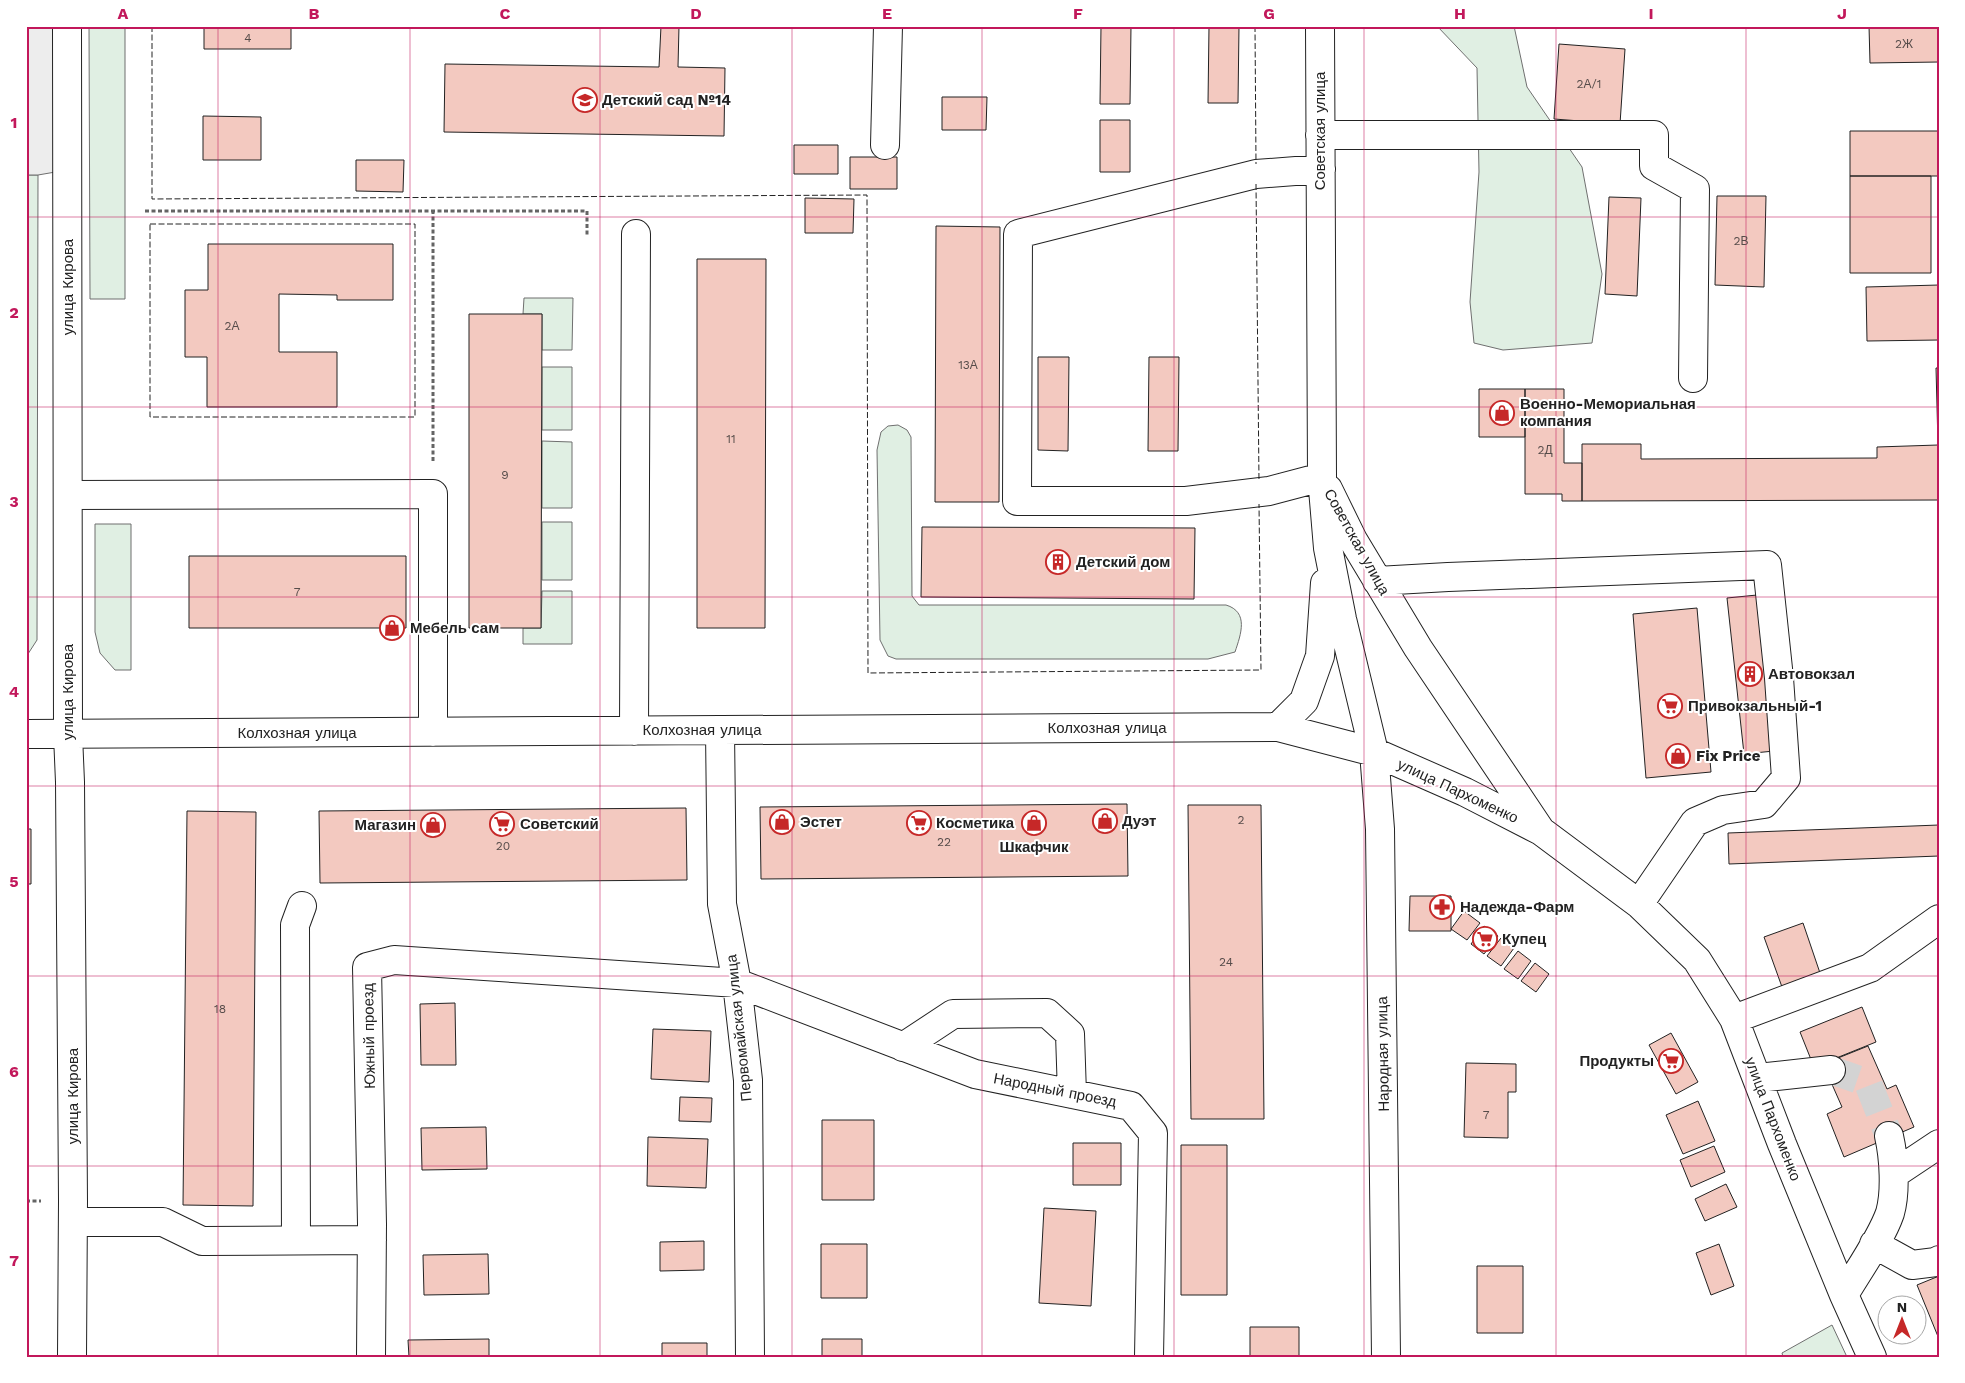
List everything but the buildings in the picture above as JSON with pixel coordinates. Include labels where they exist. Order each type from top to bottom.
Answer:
[{"type":"street","name":"улица Кирова","points":[[68,26],[68,734],[73,1222],[72,1357]]},
{"type":"street","points":[[885,145],[888,26]]},
{"type":"street","name":"Советская улица","points":[[1320,26],[1322,477],[1353,540],[1418,648],[1541,831],[1639,904]]},
{"type":"street","points":[[1320,135],[1654,135],[1654,166],[1694,189],[1693,378]]},
{"type":"street","points":[[1278,727],[1304,702],[1320,656],[1328,548],[1322,477],[1264,492],[1186,502],[1017,501],[1018,234],[1256,174],[1321,169]]},
{"type":"street","points":[[634,731],[636,234]]},
{"type":"street","points":[[68,496],[432,494],[433,732]]},
{"type":"street","name":"Народная улица","points":[[1328,548],[1342,619],[1374,752],[1380,829],[1386,1357]]},
{"type":"street","points":[[1377,581],[1767,564],[1786,778],[1764,804],[1723,810],[1695,822],[1639,904]]},
{"type":"street","name":"Колхозная улица","points":[[26,734],[1278,727],[1374,752]]},
{"type":"street","name":"Первомайская улица","points":[[720,730],[722,904],[737,983],[748,1080],[750,1357]]},
{"type":"street","name":"улица Пархоменко","points":[[1374,752],[1465,792],[1541,831]]},
{"type":"street","name":"улица Пархоменко","points":[[1639,904],[1697,960],[1734,1018],[1782,1144],[1844,1295],[1872,1357]]},
{"type":"street","points":[[296,1240],[295,926],[302,906]]},
{"type":"street","points":[[1734,1018],[1870,968],[1939,919]]},
{"type":"street","name":"Южный проезд","points":[[372,1357],[367,967],[394,960],[737,983]]},
{"type":"street","name":"Народный проезд","points":[[737,983],[975,1074],[1131,1106],[1153,1133],[1149,1357]]},
{"type":"street","points":[[903,1047],[953,1014],[1047,1013],[1070,1034],[1072,1094]]},
{"type":"street","points":[[1758,1078],[1831,1070]]},
{"type":"street","points":[[1844,1295],[1874,1244],[1890,1212],[1894,1174],[1890,1136]]},
{"type":"street","points":[[1894,1174],[1939,1144]]},
{"type":"street","points":[[73,1222],[163,1222],[202,1241],[372,1240]]},
{"type":"street","points":[[1874,1244],[1912,1265],[1939,1260]]},
{"type":"path","points":[[145,211],[587,211],[587,235]]},
{"type":"path","points":[[432,494],[433,211]]},
{"type":"green space","points":[[89,26],[125,26],[125,299],[90,299]]},
{"type":"green space","points":[[1437,26],[1514,26],[1527,87],[1582,167],[1602,274],[1592,343],[1503,350],[1474,343],[1470,302],[1479,172],[1477,68]]},
{"type":"green space","points":[[26,175],[38,175],[37,640],[26,657]]},
{"type":"green space","points":[[524,298],[573,298],[572,350],[542,350],[542,314],[523,314]]},
{"type":"green space","points":[[542,367],[572,367],[572,430],[542,430]]},
{"type":"green space","points":[[898,425],[907,430],[911,437],[912,596],[919,605],[1226,605],[1233,608],[1241,618],[1241,631],[1235,652],[1208,659],[896,659],[888,656],[880,640],[877,450],[881,432],[888,426]]},
{"type":"green space","points":[[542,441],[572,442],[572,508],[542,508]]},
{"type":"green space","points":[[542,522],[572,522],[572,580],[542,580]]},
{"type":"green space","points":[[95,524],[131,524],[131,670],[115,670],[100,653],[95,632]]},
{"type":"green space","points":[[542,591],[572,591],[572,644],[523,644],[523,628],[541,628]]},
{"type":"green space","points":[[1832,1325],[1847,1357],[1783,1357],[1782,1353]]},
{"type":"shaded area","points":[[26,26],[67,26],[67,170],[26,175]]},
{"type":"tunnel","points":[[1831,1070],[1868,1083],[1889,1136]]},
{"type":"fence","points":[[152,26],[152,199],[867,195],[868,673],[1261,670],[1259,504]]},
{"type":"fence","points":[[1255,26],[1256,164]]},
{"type":"fence","points":[[1256,184],[1259,481]]},
{"type":"fence","points":[[150,224],[415,224],[415,417],[150,417],[150,224]]},
{"type":"place","name":"Детский сад №14","points":[[585,100]]},
{"type":"place","name":"Военно-Мемориальная компания","points":[[1502,413]]},
{"type":"place","name":"Детский дом","points":[[1058,562]]},
{"type":"place","name":"Мебель сам","points":[[392,628]]},
{"type":"place","name":"Автовокзал","points":[[1750,674]]},
{"type":"place","name":"Привокзальный-1","points":[[1670,706]]},
{"type":"place","name":"Fix Price","points":[[1678,756]]},
{"type":"place","name":"Дуэт","points":[[1105,821]]},
{"type":"place","name":"Эстет","points":[[782,822]]},
{"type":"place","name":"Косметика","points":[[919,823]]},
{"type":"place","name":"Шкафчик","points":[[1034,823]]},
{"type":"place","name":"Советский","points":[[502,824]]},
{"type":"place","name":"Магазин","points":[[433,825]]},
{"type":"place","name":"Надежда-Фарм","points":[[1442,907]]},
{"type":"place","name":"Купец","points":[[1485,939]]},
{"type":"place","name":"Продукты","points":[[1671,1061]]}]
